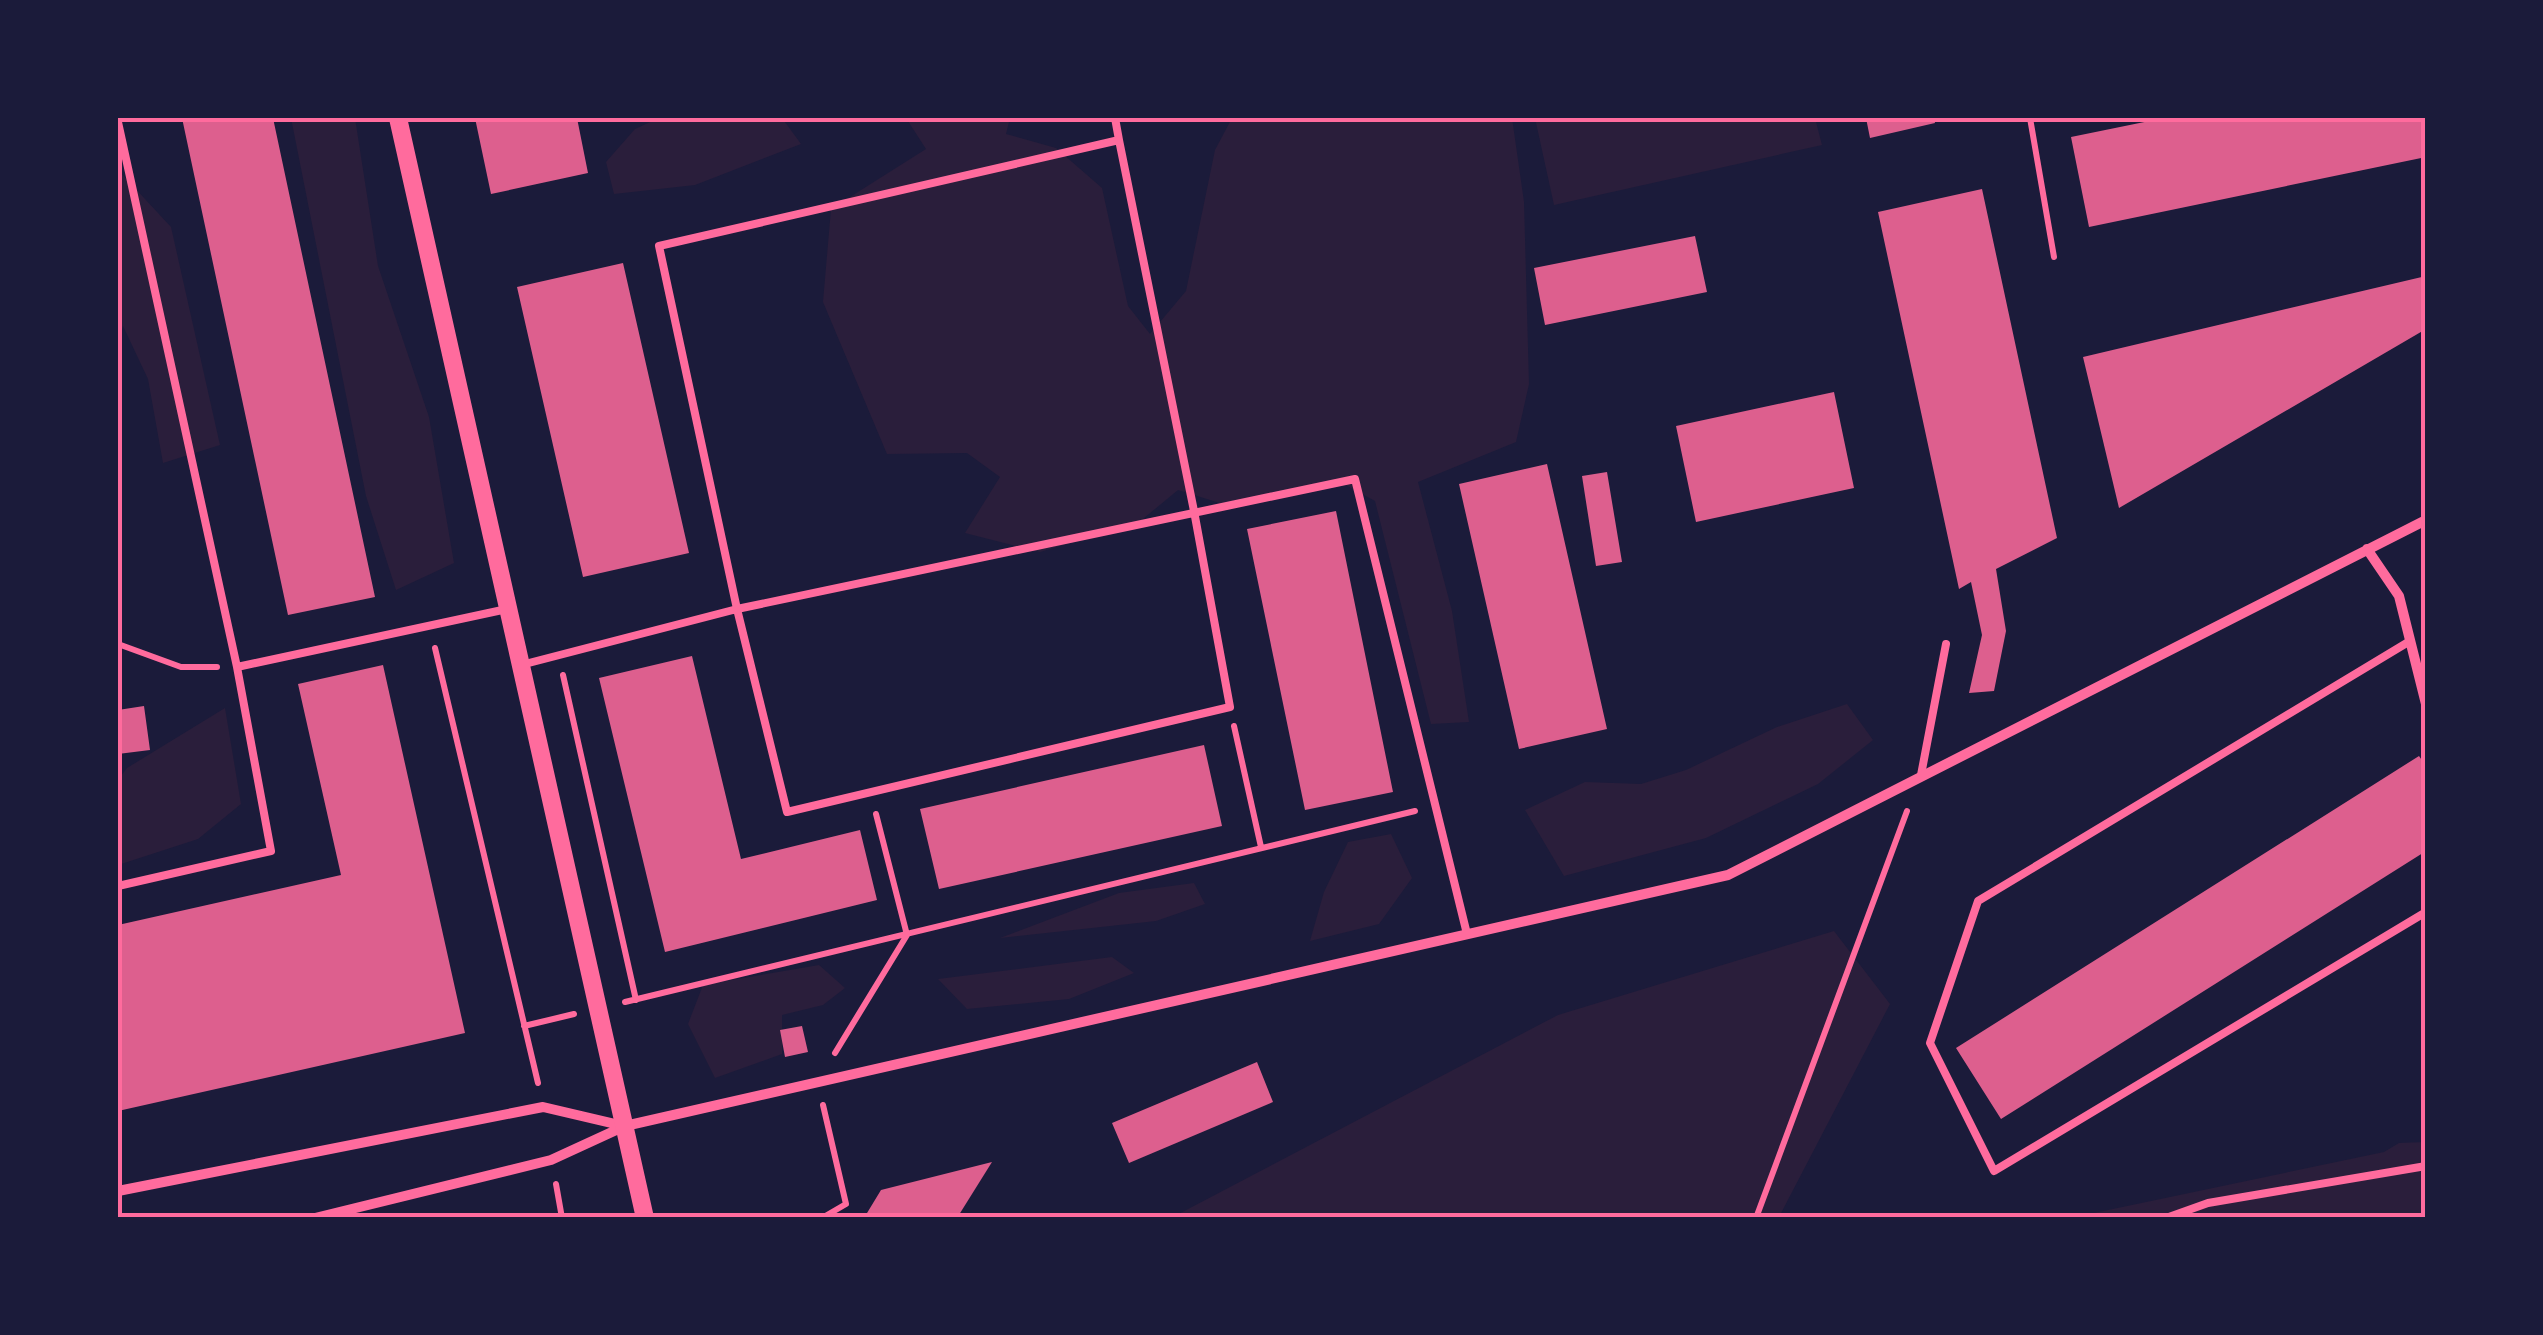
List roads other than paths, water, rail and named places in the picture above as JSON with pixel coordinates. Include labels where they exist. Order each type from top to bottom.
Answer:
[{"type":"street","points":[[398,118],[645,1218]]},
{"type":"street","points":[[315,1218],[551,1160],[624,1126],[1728,874],[2426,520]]},
{"type":"street","points":[[2367,549],[2399,596],[2426,704]]},
{"type":"street","points":[[118,1191],[543,1107],[624,1126]]},
{"type":"street","points":[[347,1210],[358,1218]]},
{"type":"lane","points":[[1114,118],[1119,140],[1194,511],[1230,707],[787,812],[737,609],[659,246],[1119,140]]},
{"type":"lane","points":[[118,122],[237,668],[271,851],[118,886]]},
{"type":"lane","points":[[521,665],[737,609],[1356,479],[1467,934]]},
{"type":"lane","points":[[237,668],[508,608]]},
{"type":"lane","points":[[2410,641],[1978,901],[1930,1043],[1994,1171],[2426,912]]},
{"type":"lane","points":[[1921,775],[1946,644]]},
{"type":"lane","points":[[2166,1218],[2208,1203],[2426,1166]]}]
